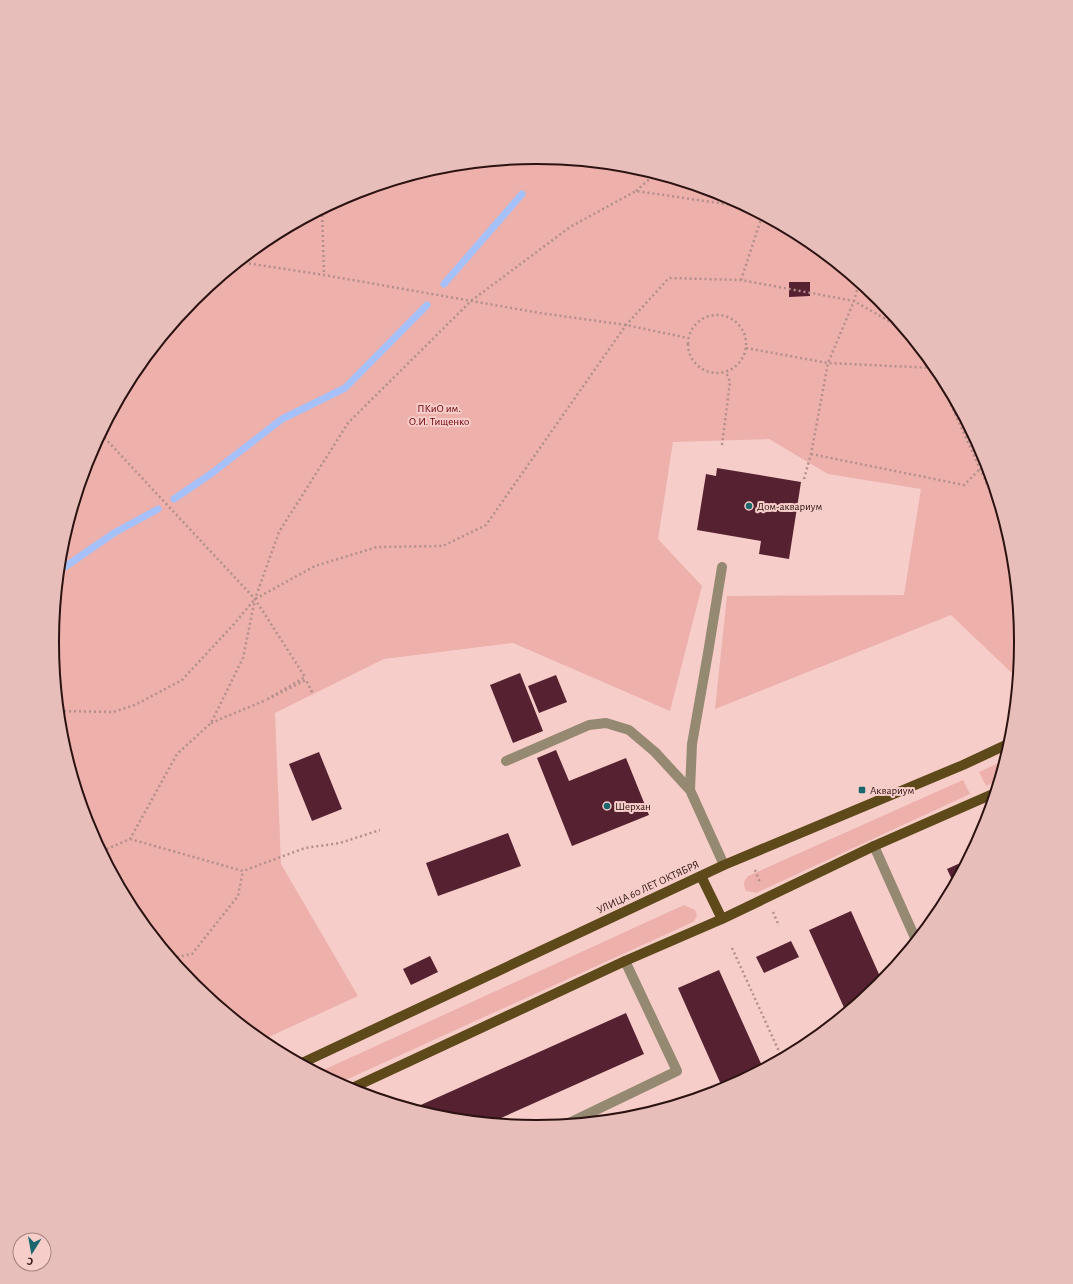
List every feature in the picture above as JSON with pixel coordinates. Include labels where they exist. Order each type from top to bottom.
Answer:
[{"type":"main road","name":"УЛИЦА 60 ЛЕТ ОКТЯБРЯ","points":[[307,1061],[724,865],[1002,747]]},
{"type":"main road","points":[[359,1085],[625,961],[722,919],[874,846],[989,795]]},
{"type":"main road","points":[[701,876],[722,919]]},
{"type":"lane","points":[[690,790],[692,744],[722,567]]},
{"type":"lane","points":[[506,761],[589,725],[606,724],[628,730],[655,752],[690,790],[724,865]]},
{"type":"lane","points":[[874,846],[914,935]]},
{"type":"lane","points":[[582,1117],[677,1071],[625,961]]},
{"type":"path","points":[[211,723],[243,658],[255,599],[279,532],[348,424],[471,301],[570,227],[636,191],[650,179]]},
{"type":"path","points":[[636,191],[726,204]]},
{"type":"path","points":[[322,215],[324,275]]},
{"type":"path","points":[[741,280],[761,220]]},
{"type":"path","points":[[246,263],[324,275],[540,313],[626,325],[688,338]]},
{"type":"path","points":[[64,711],[113,712],[135,705],[182,680],[255,599],[315,566],[377,547],[443,546],[486,525],[626,325],[669,278],[741,280],[854,301],[892,323]]},
{"type":"path","points":[[804,480],[811,454],[828,363],[854,301],[857,289]]},
{"type":"path","points":[[717,314],[727,316],[742,328],[746,338],[746,348],[740,363],[734,368],[726,372],[709,372],[701,369],[690,356],[688,338],[691,329],[698,321],[707,316],[717,314]]},
{"type":"path","points":[[746,348],[828,363],[927,368]]},
{"type":"path","points":[[722,445],[730,382],[726,372]]},
{"type":"path","points":[[948,400],[988,487]]},
{"type":"path","points":[[105,438],[255,599],[305,677],[266,700]]},
{"type":"path","points":[[811,454],[964,485],[980,469]]},
{"type":"path","points":[[106,849],[130,839],[177,754],[211,723],[266,700],[306,680],[313,694]]},
{"type":"path","points":[[130,839],[243,871],[305,848],[340,843],[380,830]]},
{"type":"path","points":[[177,957],[192,954],[238,896],[243,871]]},
{"type":"path","points":[[732,948],[780,1053]]},
{"type":"green space","name":"ПКиО им. О.И. Тищенко","points":[[536,164],[599,169],[630,174],[690,190],[719,201],[775,228],[827,263],[874,304],[896,327],[934,377],[965,431],[978,459],[989,489],[998,518],[1005,549],[1013,611],[1013,674],[951,615],[715,709],[727,596],[904,595],[921,489],[828,474],[769,439],[673,442],[658,539],[702,586],[670,711],[513,643],[384,659],[275,713],[281,864],[358,996],[268,1037],[222,1001],[177,957],[139,907],[123,881],[95,825],[75,766],[68,735],[60,673],[60,611],[68,549],[75,518],[95,459],[123,403],[139,377],[177,327],[199,304],[246,263],[298,228],[325,214],[383,190],[413,181],[474,169]]},
{"type":"green space","points":[[999,763],[993,783],[986,786],[979,772]]},
{"type":"green space","points":[[963,780],[970,794],[756,893],[746,891],[744,887],[745,880],[748,876]]},
{"type":"green space","points":[[684,905],[695,910],[697,913],[697,916],[693,922],[346,1080],[324,1070]]},
{"type":"building","points":[[789,282],[810,282],[810,296],[789,297]]},
{"type":"building","name":"Дом-аквариум","points":[[717,468],[801,482],[789,559],[759,554],[761,541],[697,530],[706,474],[716,476]]},
{"type":"building","points":[[520,673],[543,731],[513,743],[490,685]]},
{"type":"building","points":[[556,675],[567,702],[539,713],[528,686]]},
{"type":"building","points":[[556,750],[569,781],[626,758],[649,815],[572,846],[537,758]]},
{"type":"building","points":[[319,752],[342,809],[312,821],[289,764]]},
{"type":"building","points":[[508,833],[521,866],[438,896],[426,863]]},
{"type":"building","points":[[959,863],[951,878],[947,869]]},
{"type":"building","points":[[851,911],[879,975],[844,1007],[809,930]]},
{"type":"building","points":[[791,941],[799,957],[764,973],[756,957]]},
{"type":"building","points":[[430,956],[438,972],[411,985],[403,969]]},
{"type":"building","points":[[719,970],[761,1063],[720,1083],[678,988]]},
{"type":"building","points":[[626,1013],[644,1054],[502,1118],[474,1115],[421,1105]]},
{"type":"waterway","points":[[444,284],[522,194]]},
{"type":"waterway","points":[[174,499],[212,473],[282,419],[345,388],[427,305]]},
{"type":"waterway","points":[[65,567],[114,533],[158,509]]},
{"type":"place","name":"Дом-аквариум","points":[[749,506]]},
{"type":"place","name":"Аквариум","points":[[862,790]]},
{"type":"place","name":"Шерхан","points":[[607,806]]}]
